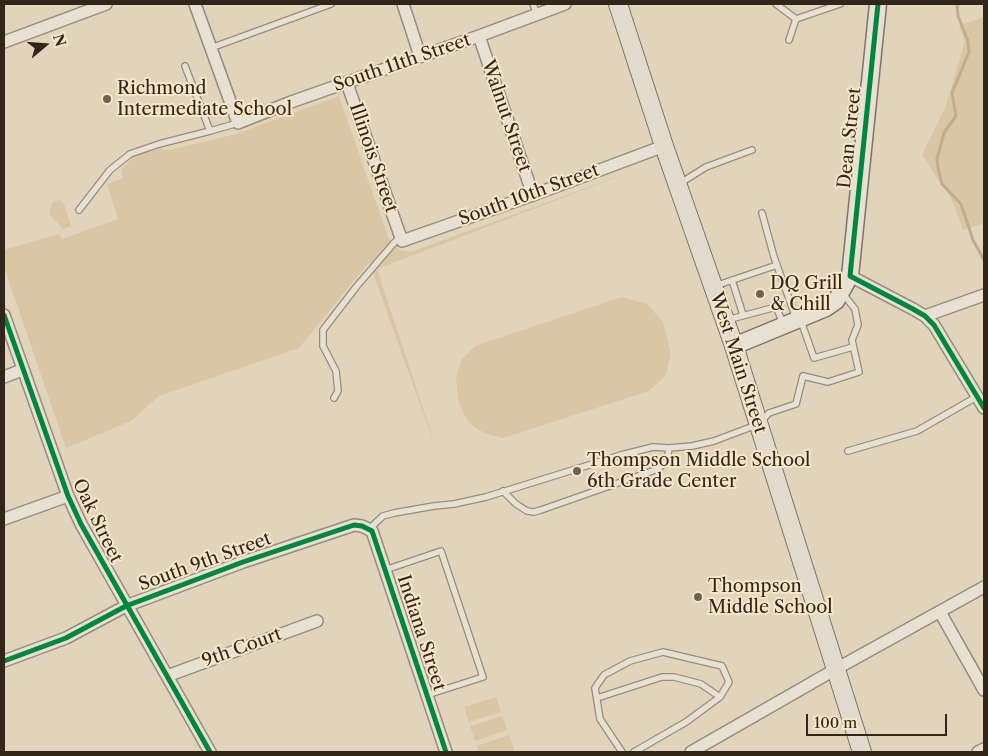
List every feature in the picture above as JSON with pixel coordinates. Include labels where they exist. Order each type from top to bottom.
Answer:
[{"type":"main road","name":"West Main Street","points":[[618,4],[664,146],[734,346],[862,752]]},
{"type":"street","points":[[4,42],[106,4]]},
{"type":"street","points":[[196,4],[238,122]]},
{"type":"street","points":[[403,4],[420,56]]},
{"type":"street","name":"South 11th Street","points":[[238,122],[478,36],[535,9],[565,4]]},
{"type":"street","name":"Dean Street","points":[[842,293],[850,276],[878,4]]},
{"type":"street","name":"Walnut Street","points":[[478,36],[533,195]]},
{"type":"street","name":"Illinois Street","points":[[347,83],[400,235]]},
{"type":"street","name":"South 10th Street","points":[[400,235],[402,241],[664,146]]},
{"type":"street","points":[[850,276],[925,316],[943,338],[984,408]]},
{"type":"street","points":[[734,346],[826,308],[836,301],[842,293]]},
{"type":"street","points":[[925,316],[984,295]]},
{"type":"street","name":"Oak Street","points":[[4,315],[68,496],[81,524],[210,752]]},
{"type":"street","points":[[4,377],[22,370]]},
{"type":"street","points":[[4,519],[68,496]]},
{"type":"street","name":"South 9th Street","points":[[4,661],[66,638],[126,606],[243,562],[354,525],[367,528]]},
{"type":"street","name":"Indiana Street","points":[[367,528],[372,531],[427,695],[442,751]]},
{"type":"street","points":[[691,752],[984,587]]},
{"type":"street","points":[[940,612],[984,690]]},
{"type":"street","name":"9th Court","points":[[167,676],[317,621]]},
{"type":"street","points":[[978,752],[984,749]]},
{"type":"lane","points":[[211,48],[331,4]]},
{"type":"lane","points":[[776,4],[796,19]]},
{"type":"lane","points":[[796,19],[840,4]]},
{"type":"lane","points":[[789,40],[796,19]]},
{"type":"lane","points":[[185,66],[210,131]]},
{"type":"lane","points":[[79,210],[110,170],[130,154],[158,144],[238,122]]},
{"type":"lane","points":[[678,185],[712,165],[752,150]]},
{"type":"lane","points":[[762,214],[793,321],[814,358],[853,347]]},
{"type":"lane","points":[[334,398],[338,390],[336,371],[323,346],[323,330],[400,235]]},
{"type":"lane","points":[[713,286],[777,266]]},
{"type":"lane","points":[[732,280],[744,315]]},
{"type":"lane","points":[[367,528],[383,516],[394,513],[454,504],[504,492],[653,447],[692,446],[714,441],[758,424],[770,413],[796,404],[803,376],[828,382],[859,372],[852,340],[858,325],[855,309],[842,293]]},
{"type":"lane","points":[[725,320],[776,307],[793,321]]},
{"type":"lane","points":[[848,452],[917,432],[978,396]]},
{"type":"lane","points":[[504,492],[516,504],[527,511],[534,512],[658,469],[667,461],[670,448]]},
{"type":"lane","points":[[385,570],[441,551],[483,676],[427,695]]},
{"type":"lane","points":[[622,752],[600,719],[595,688],[604,675],[630,661],[663,652],[722,666],[728,682],[720,697],[686,722],[634,752]]},
{"type":"lane","points":[[597,698],[662,677],[674,677],[701,684],[720,697]]},
{"type":"shaded area","points":[[984,17],[984,223],[963,230],[952,200],[922,155],[945,108],[965,41],[959,26]]},
{"type":"shaded area","points":[[339,96],[388,237],[399,250],[411,252],[651,164],[377,269],[439,457],[369,262],[299,348],[159,396],[131,421],[66,448],[4,267],[4,250],[59,234],[62,239],[118,219],[107,184],[123,178],[121,170],[136,154],[162,148],[163,150],[173,149],[236,134]]},
{"type":"shaded area","points":[[59,200],[64,204],[71,226],[63,229],[49,214],[53,202]]},
{"type":"shaded area","points":[[622,297],[647,304],[663,322],[671,355],[666,375],[649,391],[503,438],[484,433],[468,422],[458,401],[456,377],[462,359],[475,346]]},
{"type":"shaded area","points":[[496,697],[501,712],[469,722],[464,707]]},
{"type":"shaded area","points":[[502,716],[507,730],[475,741],[470,726]]},
{"type":"shaded area","points":[[509,735],[514,750],[508,752],[479,752],[477,746]]},
{"type":"waterway","points":[[957,4],[958,16],[968,41],[969,52],[952,93],[956,116],[945,131],[937,159],[942,184],[961,204],[973,240],[984,260]]},
{"type":"cycle path","points":[[878,4],[850,276],[925,316],[934,325],[984,408]]},
{"type":"cycle path","points":[[4,315],[68,496],[81,524],[210,752]]},
{"type":"cycle path","points":[[4,661],[66,638],[126,606],[243,562],[354,525],[362,526],[372,531],[446,752]]},
{"type":"place","name":"Richmond Intermediate School","points":[[107,99]]},
{"type":"place","name":"DQ Grill & Chill","points":[[760,294]]},
{"type":"place","name":"Thompson Middle School 6th Grade Center","points":[[577,471]]},
{"type":"place","name":"Thompson Middle School","points":[[698,597]]}]
